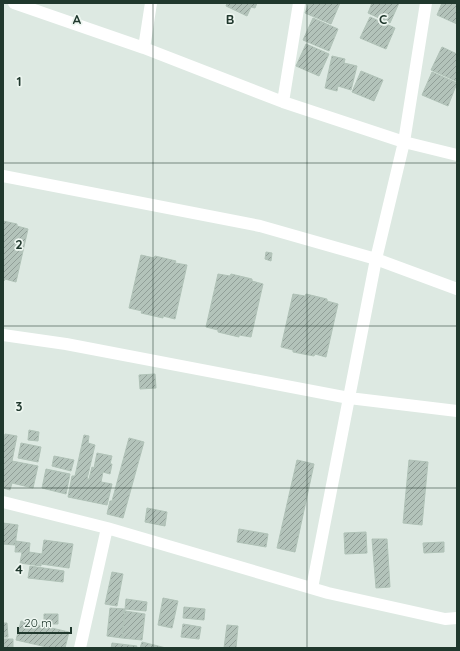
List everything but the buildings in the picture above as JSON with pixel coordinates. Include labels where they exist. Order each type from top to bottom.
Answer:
[{"type":"street","points":[[14,3],[144,48],[283,102],[404,142],[457,155]]},
{"type":"street","points":[[144,48],[151,3]]},
{"type":"street","points":[[283,102],[299,3]]},
{"type":"street","points":[[312,588],[376,259],[404,142],[426,3]]},
{"type":"street","points":[[3,176],[260,226],[376,259],[457,289]]},
{"type":"street","points":[[3,335],[66,344],[349,398],[457,411]]},
{"type":"street","points":[[3,502],[107,528],[328,593],[445,619],[457,618]]},
{"type":"street","points":[[80,648],[107,528]]}]
